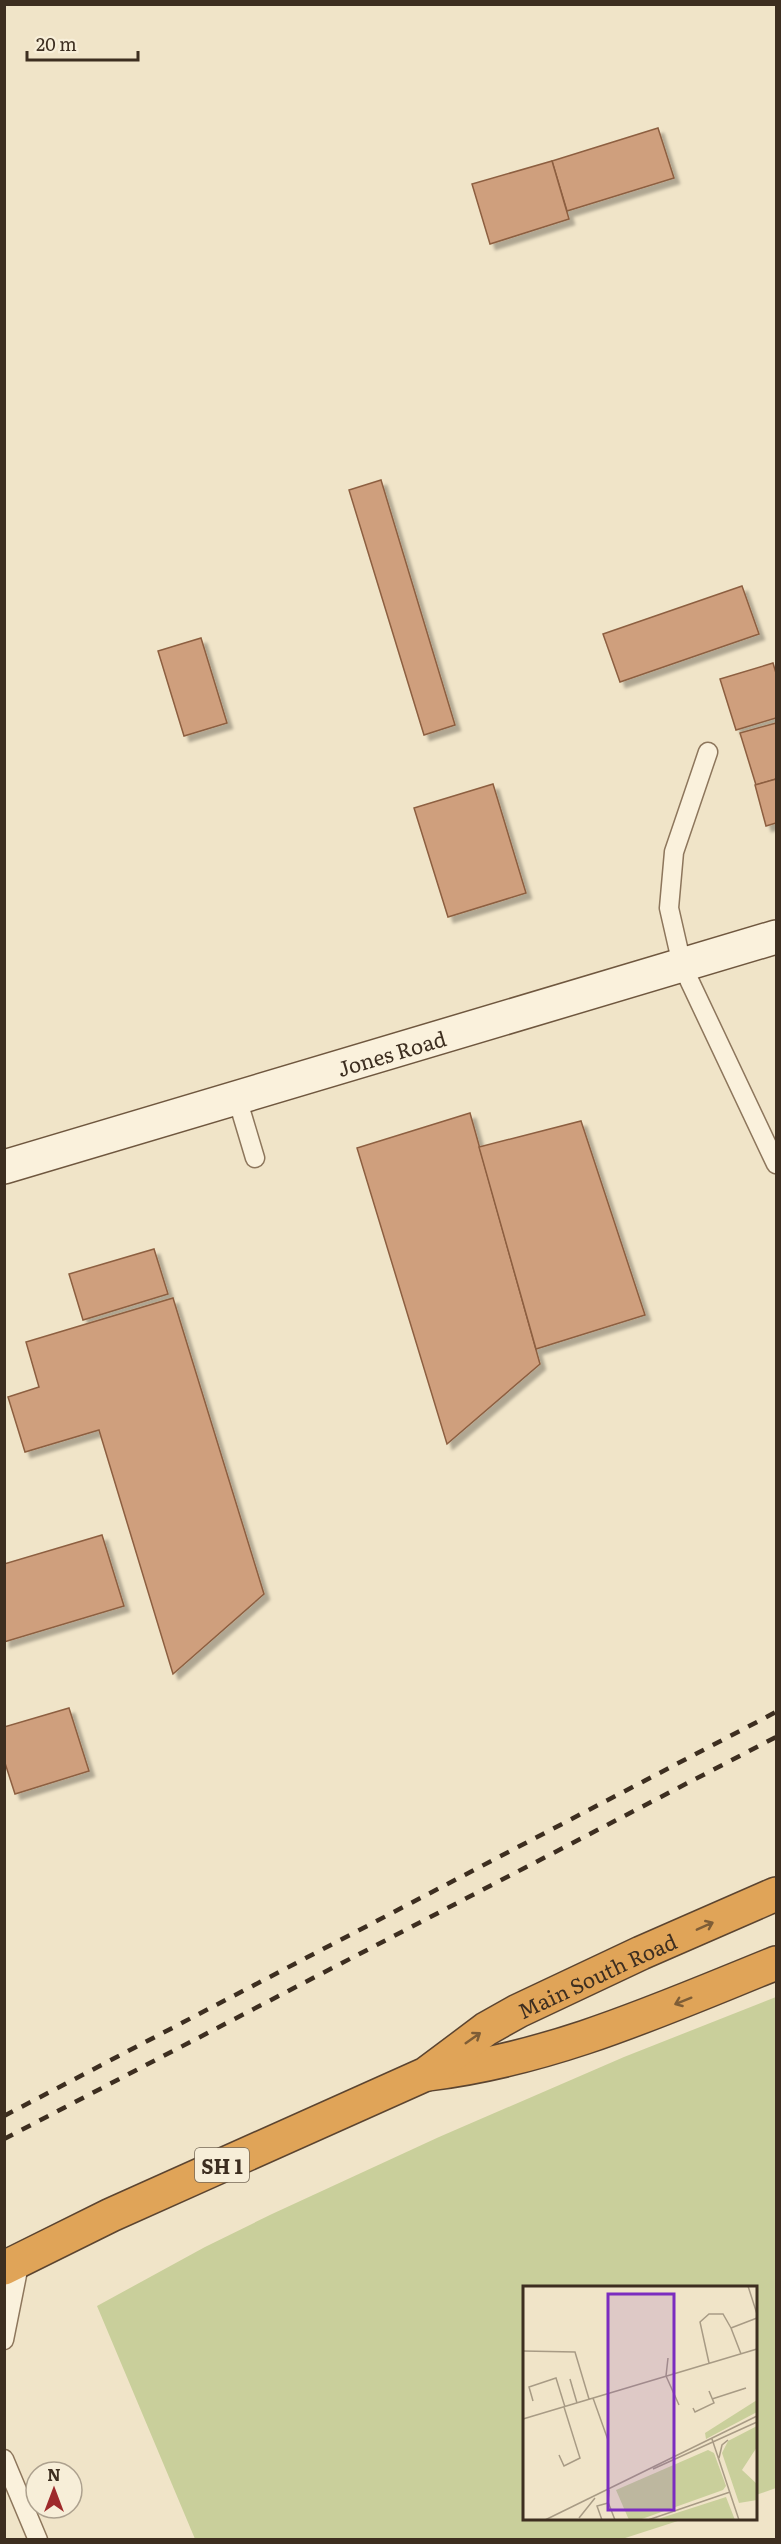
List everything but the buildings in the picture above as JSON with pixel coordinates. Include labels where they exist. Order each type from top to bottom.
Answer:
[{"type":"highway","name":"Main South Road","points":[[10,2267],[111,2216],[426,2074],[486,2029],[518,2011],[765,1893]]},
{"type":"highway","name":"Main South Road","points":[[426,2074],[472,2068],[539,2053],[638,2019],[777,1963]]},
{"type":"main road","name":"Jones Road","points":[[4,1167],[777,937]]},
{"type":"lane","points":[[708,752],[674,852],[669,908],[682,965],[777,1164]]},
{"type":"lane","points":[[237,1098],[255,1158]]},
{"type":"lane","points":[[4,2340],[10,2267]]},
{"type":"lane","points":[[5,2462],[38,2540]]},
{"type":"green space","points":[[776,1997],[776,2488],[757,2495],[757,2286],[523,2286],[523,2520],[681,2520],[619,2540],[195,2539],[97,2306],[205,2247],[272,2214],[439,2137],[624,2057]]},
{"type":"railway","points":[[4,2116],[776,1712]]},
{"type":"railway","points":[[4,2139],[776,1737]]}]
